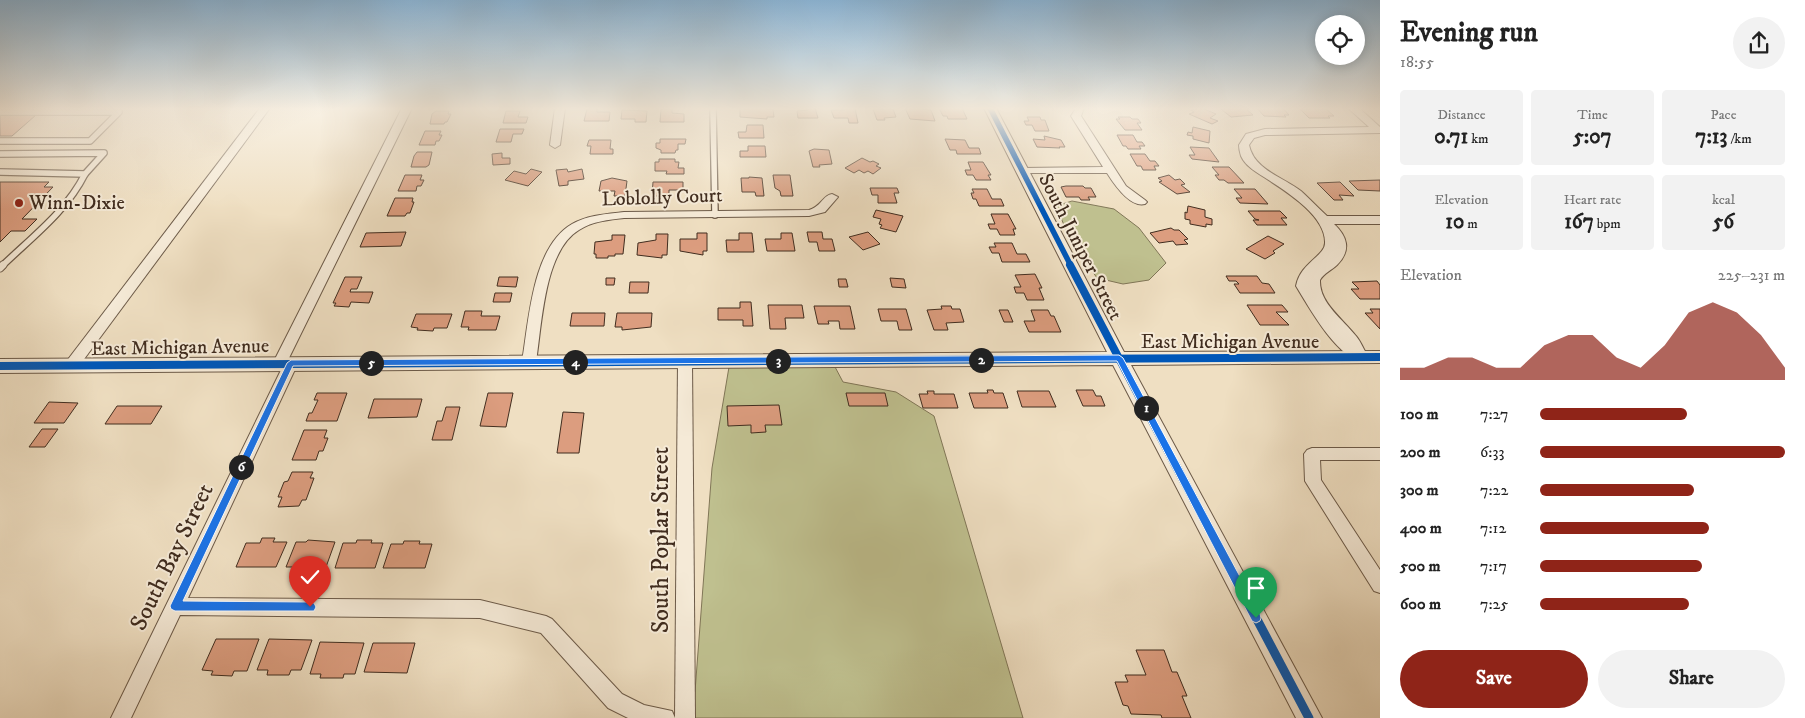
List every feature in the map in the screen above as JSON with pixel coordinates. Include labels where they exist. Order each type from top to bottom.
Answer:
[{"type":"street","points":[[71,366],[240,142]]},
{"type":"street","name":"South Bay Street","points":[[121,718],[175,606],[285,363],[391,142]]},
{"type":"street","name":"South Juniper Street","points":[[1007,142],[1308,718]]},
{"type":"street","points":[[1092,142],[1122,188],[1141,202]]},
{"type":"street","points":[[1246,142],[1244,145],[1246,156],[1256,167],[1296,193],[1324,220],[1331,242],[1329,250],[1306,271],[1302,278],[1302,286],[1340,341],[1361,357]]},
{"type":"street","points":[[1022,171],[1110,170]]},
{"type":"street","name":"Loblolly Court","points":[[529,362],[547,268],[555,247],[567,232],[580,224],[597,218],[624,215],[809,213],[821,210],[832,197]]},
{"type":"street","points":[[1324,220],[1380,220]]},
{"type":"street","name":"East Michigan Avenue","points":[[0,366],[1380,357]]},
{"type":"street","name":"South Poplar Street","points":[[685,362],[685,718]]},
{"type":"street","points":[[1380,454],[1312,454],[1313,480],[1380,585]]},
{"type":"street","points":[[175,606],[480,609],[546,625],[615,701],[642,714],[665,718]]},
{"type":"lane","points":[[46,142],[90,142]]},
{"type":"lane","points":[[714,142],[715,215]]},
{"type":"lane","points":[[0,154],[104,153],[85,174],[80,187],[59,211],[0,268]]},
{"type":"lane","points":[[0,172],[85,174]]},
{"type":"green space","points":[[1072,201],[1114,209],[1139,228],[1166,263],[1149,280],[1123,284],[1097,278],[1069,237],[1056,206]]},
{"type":"green space","points":[[834,365],[843,382],[896,392],[934,416],[1023,718],[693,718],[712,468],[729,367]]},
{"type":"building","points":[[420,142],[436,142],[435,145],[419,145]]},
{"type":"building","points":[[588,142],[611,142],[610,149],[613,149],[613,154],[590,154],[591,146],[587,146]]},
{"type":"building","points":[[685,142],[685,144],[678,144],[678,150],[675,153],[661,153],[661,150],[656,148],[656,143]]},
{"type":"building","points":[[946,142],[966,142],[969,148],[979,148],[981,154],[957,154],[956,150],[950,150]]},
{"type":"building","points":[[1034,142],[1062,142],[1065,147],[1060,148],[1037,147]]},
{"type":"building","points":[[1121,142],[1142,142],[1145,146],[1139,146],[1141,149],[1128,149],[1126,146],[1123,146]]},
{"type":"building","points":[[748,146],[765,146],[766,157],[740,157],[740,151],[748,151]]},
{"type":"building","points":[[1190,147],[1209,148],[1219,162],[1192,159],[1189,155],[1195,155]]},
{"type":"building","points":[[814,149],[829,150],[832,164],[813,167],[809,151]]},
{"type":"building","points":[[417,152],[432,152],[429,165],[426,167],[411,167]]},
{"type":"building","points":[[502,153],[502,158],[510,158],[510,164],[493,165],[492,154]]},
{"type":"building","points":[[1130,154],[1145,154],[1150,161],[1155,161],[1159,166],[1154,166],[1156,170],[1143,170],[1141,166],[1137,166]]},
{"type":"building","points":[[862,158],[879,164],[876,166],[881,168],[873,174],[868,171],[864,173],[859,170],[854,173],[845,168]]},
{"type":"building","points":[[659,159],[675,159],[675,162],[679,162],[678,168],[684,168],[684,174],[666,174],[667,171],[655,171],[655,162],[659,162]]},
{"type":"building","points":[[968,162],[983,162],[991,175],[988,175],[991,180],[976,180],[973,175],[967,175],[965,170],[971,170]]},
{"type":"building","points":[[1212,167],[1229,167],[1244,183],[1228,183],[1224,180],[1219,180],[1215,175],[1219,175]]},
{"type":"building","points":[[531,169],[542,172],[528,186],[505,180],[514,171],[526,174]]},
{"type":"building","points":[[567,169],[568,172],[582,169],[584,179],[568,181],[568,185],[559,186],[556,170]]},
{"type":"building","points":[[405,175],[422,175],[420,180],[424,180],[421,186],[417,186],[416,191],[398,191]]},
{"type":"building","points":[[773,175],[790,175],[793,196],[781,196],[780,191],[775,188]]},
{"type":"building","points":[[1169,175],[1175,180],[1180,179],[1185,184],[1181,185],[1190,192],[1177,194],[1159,182],[1162,181],[1158,178]]},
{"type":"building","points":[[612,178],[627,181],[625,196],[614,196],[615,191],[599,191],[601,181]]},
{"type":"building","points":[[741,178],[762,178],[764,196],[756,196],[755,192],[742,192]]},
{"type":"building","points":[[1380,180],[1380,191],[1358,190],[1349,181]]},
{"type":"building","name":"Winn-Dixie","points":[[0,182],[49,182],[44,187],[53,187],[22,219],[37,219],[25,231],[11,231],[0,242]]},
{"type":"building","points":[[653,182],[683,182],[683,190],[669,190],[669,196],[652,196]]},
{"type":"building","points":[[1340,182],[1354,196],[1339,195],[1343,200],[1334,200],[1317,183]]},
{"type":"building","points":[[1061,187],[1091,188],[1096,197],[1088,197],[1090,200],[1081,200],[1079,197],[1066,197]]},
{"type":"building","points":[[870,188],[897,188],[899,193],[894,193],[897,203],[878,203],[878,195],[872,195]]},
{"type":"building","points":[[972,189],[987,189],[992,199],[1001,199],[1004,206],[979,206],[976,199],[973,199],[971,193],[974,193]]},
{"type":"building","points":[[1234,189],[1255,189],[1268,204],[1240,203],[1236,198],[1242,198]]},
{"type":"building","points":[[395,198],[413,198],[412,202],[414,202],[410,213],[407,213],[405,216],[387,216]]},
{"type":"building","points":[[1188,206],[1205,210],[1205,217],[1212,219],[1212,225],[1206,224],[1206,227],[1190,224],[1190,220],[1185,219],[1185,212],[1187,213]]},
{"type":"building","points":[[876,210],[903,216],[896,232],[880,228],[882,225],[879,224],[881,219],[873,217]]},
{"type":"building","points":[[1248,211],[1280,211],[1287,218],[1281,218],[1287,225],[1257,225],[1253,220],[1259,220],[1255,219]]},
{"type":"building","points":[[991,214],[1008,214],[1016,229],[1013,229],[1015,235],[1000,235],[997,229],[990,229],[988,224],[995,224]]},
{"type":"building","points":[[1171,228],[1179,230],[1188,239],[1184,240],[1188,244],[1176,245],[1173,241],[1159,243],[1150,233]]},
{"type":"building","points":[[406,232],[401,246],[360,247],[366,233]]},
{"type":"building","points":[[807,232],[822,232],[823,239],[832,239],[835,251],[819,251],[817,242],[809,242]]},
{"type":"building","points":[[868,232],[880,244],[863,250],[849,237]]},
{"type":"building","points":[[697,233],[707,233],[707,251],[703,251],[703,255],[680,251],[680,239],[697,239]]},
{"type":"building","points":[[739,233],[752,233],[754,252],[727,252],[726,240],[739,240]]},
{"type":"building","points":[[781,233],[792,233],[795,251],[767,251],[765,239],[781,239]]},
{"type":"building","points":[[656,234],[668,234],[667,255],[662,255],[662,258],[637,255],[638,243],[656,240]]},
{"type":"building","points":[[612,235],[625,235],[623,254],[615,254],[615,256],[608,256],[608,258],[596,258],[596,254],[594,254],[595,242],[612,240]]},
{"type":"building","points":[[1268,236],[1284,244],[1265,259],[1246,249]]},
{"type":"building","points":[[994,243],[1012,243],[1017,254],[1026,254],[1030,262],[1002,262],[999,253],[992,253],[989,247],[996,247]]},
{"type":"building","points":[[1035,274],[1042,288],[1039,288],[1044,300],[1027,300],[1024,293],[1016,293],[1014,287],[1021,287],[1015,275]]},
{"type":"building","points":[[1226,276],[1257,276],[1262,283],[1269,284],[1275,293],[1240,293],[1234,284],[1239,284],[1236,281],[1229,281]]},
{"type":"building","points":[[345,277],[362,277],[357,289],[351,289],[350,292],[373,292],[369,303],[351,302],[349,307],[334,306],[336,303],[333,303]]},
{"type":"building","points":[[499,277],[518,277],[516,287],[497,286]]},
{"type":"building","points":[[606,278],[615,278],[614,285],[606,285]]},
{"type":"building","points":[[890,278],[904,279],[906,288],[892,287]]},
{"type":"building","points":[[838,279],[846,279],[848,287],[839,287]]},
{"type":"building","points":[[1377,281],[1380,285],[1380,299],[1360,299],[1351,289],[1359,289],[1352,282]]},
{"type":"building","points":[[630,282],[649,282],[648,293],[629,293]]},
{"type":"building","points":[[495,293],[512,293],[510,302],[493,302]]},
{"type":"building","points":[[740,302],[751,302],[753,326],[743,326],[743,320],[718,320],[718,308],[740,308]]},
{"type":"building","points":[[768,305],[802,305],[804,318],[785,318],[786,329],[770,329]]},
{"type":"building","points":[[1247,305],[1282,305],[1288,312],[1276,312],[1289,325],[1260,325]]},
{"type":"building","points":[[814,306],[850,306],[855,329],[840,329],[839,321],[828,321],[829,324],[818,324]]},
{"type":"building","points":[[941,306],[951,306],[952,309],[960,309],[964,322],[946,323],[948,330],[934,330],[927,310],[942,309]]},
{"type":"building","points":[[878,309],[906,309],[912,330],[899,330],[897,321],[881,321]]},
{"type":"building","points":[[1370,309],[1380,309],[1380,329],[1365,313],[1373,313]]},
{"type":"building","points":[[999,310],[1008,310],[1013,322],[1004,322]]},
{"type":"building","points":[[1031,310],[1048,310],[1051,316],[1054,316],[1061,332],[1029,332],[1024,321],[1035,321]]},
{"type":"building","points":[[465,311],[482,311],[481,316],[500,316],[496,330],[468,330],[469,327],[461,327]]},
{"type":"building","points":[[572,313],[605,313],[604,326],[570,326]]},
{"type":"building","points":[[617,313],[652,313],[651,327],[622,330],[622,327],[615,327]]},
{"type":"building","points":[[416,314],[452,314],[447,328],[434,328],[433,331],[417,330],[418,328],[411,327]]},
{"type":"building","points":[[987,390],[993,390],[994,393],[1003,393],[1008,408],[974,408],[969,393],[988,393]]},
{"type":"building","points":[[1076,390],[1093,390],[1096,396],[1101,396],[1105,406],[1083,406]]},
{"type":"building","points":[[927,391],[934,391],[934,394],[954,394],[958,408],[923,408],[919,394],[928,394]]},
{"type":"building","points":[[1017,391],[1049,391],[1056,407],[1022,407]]},
{"type":"building","points":[[317,393],[347,393],[337,421],[306,421],[318,400],[314,400]]},
{"type":"building","points":[[488,393],[513,393],[506,427],[480,426]]},
{"type":"building","points":[[846,393],[885,393],[888,406],[849,406]]},
{"type":"building","points":[[374,399],[422,399],[417,417],[368,418]]},
{"type":"building","points":[[49,402],[78,403],[64,423],[34,423]]},
{"type":"building","points":[[779,405],[782,425],[765,425],[766,432],[751,433],[751,425],[728,426],[727,406]]},
{"type":"building","points":[[117,406],[162,406],[151,424],[105,424]]},
{"type":"building","points":[[446,407],[460,407],[452,440],[432,440],[437,421],[442,421]]},
{"type":"building","points":[[563,412],[584,413],[579,453],[557,453]]},
{"type":"building","points":[[42,429],[58,429],[45,447],[29,447]]},
{"type":"building","points":[[304,430],[327,430],[324,438],[328,438],[323,451],[319,451],[316,460],[292,460]]},
{"type":"building","points":[[292,472],[313,472],[310,478],[314,478],[306,500],[302,500],[299,506],[278,507],[282,497],[278,497],[284,482],[288,481]]},
{"type":"building","points":[[262,538],[275,538],[273,542],[287,542],[276,567],[236,567],[246,543],[260,543]]},
{"type":"building","points":[[308,540],[335,542],[326,567],[286,567],[296,542],[306,542]]},
{"type":"building","points":[[357,540],[372,540],[371,543],[383,543],[375,568],[335,568],[343,543],[356,543]]},
{"type":"building","points":[[404,541],[420,541],[419,544],[432,544],[425,568],[383,568],[391,544],[403,544]]},
{"type":"building","points":[[216,639],[259,639],[247,671],[234,671],[232,676],[211,675],[213,671],[202,670]]},
{"type":"building","points":[[269,639],[312,640],[301,670],[291,670],[289,675],[267,675],[268,670],[257,670]]},
{"type":"building","points":[[320,642],[364,643],[355,674],[344,674],[343,678],[320,678],[321,674],[310,674]]},
{"type":"building","points":[[373,643],[415,643],[407,673],[364,672]]},
{"type":"building","points":[[1136,650],[1164,650],[1172,672],[1177,672],[1187,696],[1182,696],[1191,718],[1162,718],[1161,715],[1131,714],[1128,706],[1123,705],[1115,682],[1128,682],[1125,675],[1146,675]]},
{"type":"cycle path","points":[[1007,142],[1091,306],[1309,718]]},
{"type":"cycle path","points":[[0,366],[1380,357]]},
{"type":"place","name":"Winn-Dixie","points":[[19,203]]},
{"type":"route","points":[[310,607],[175,606],[291,363],[1119,358],[1256,618]]}]
